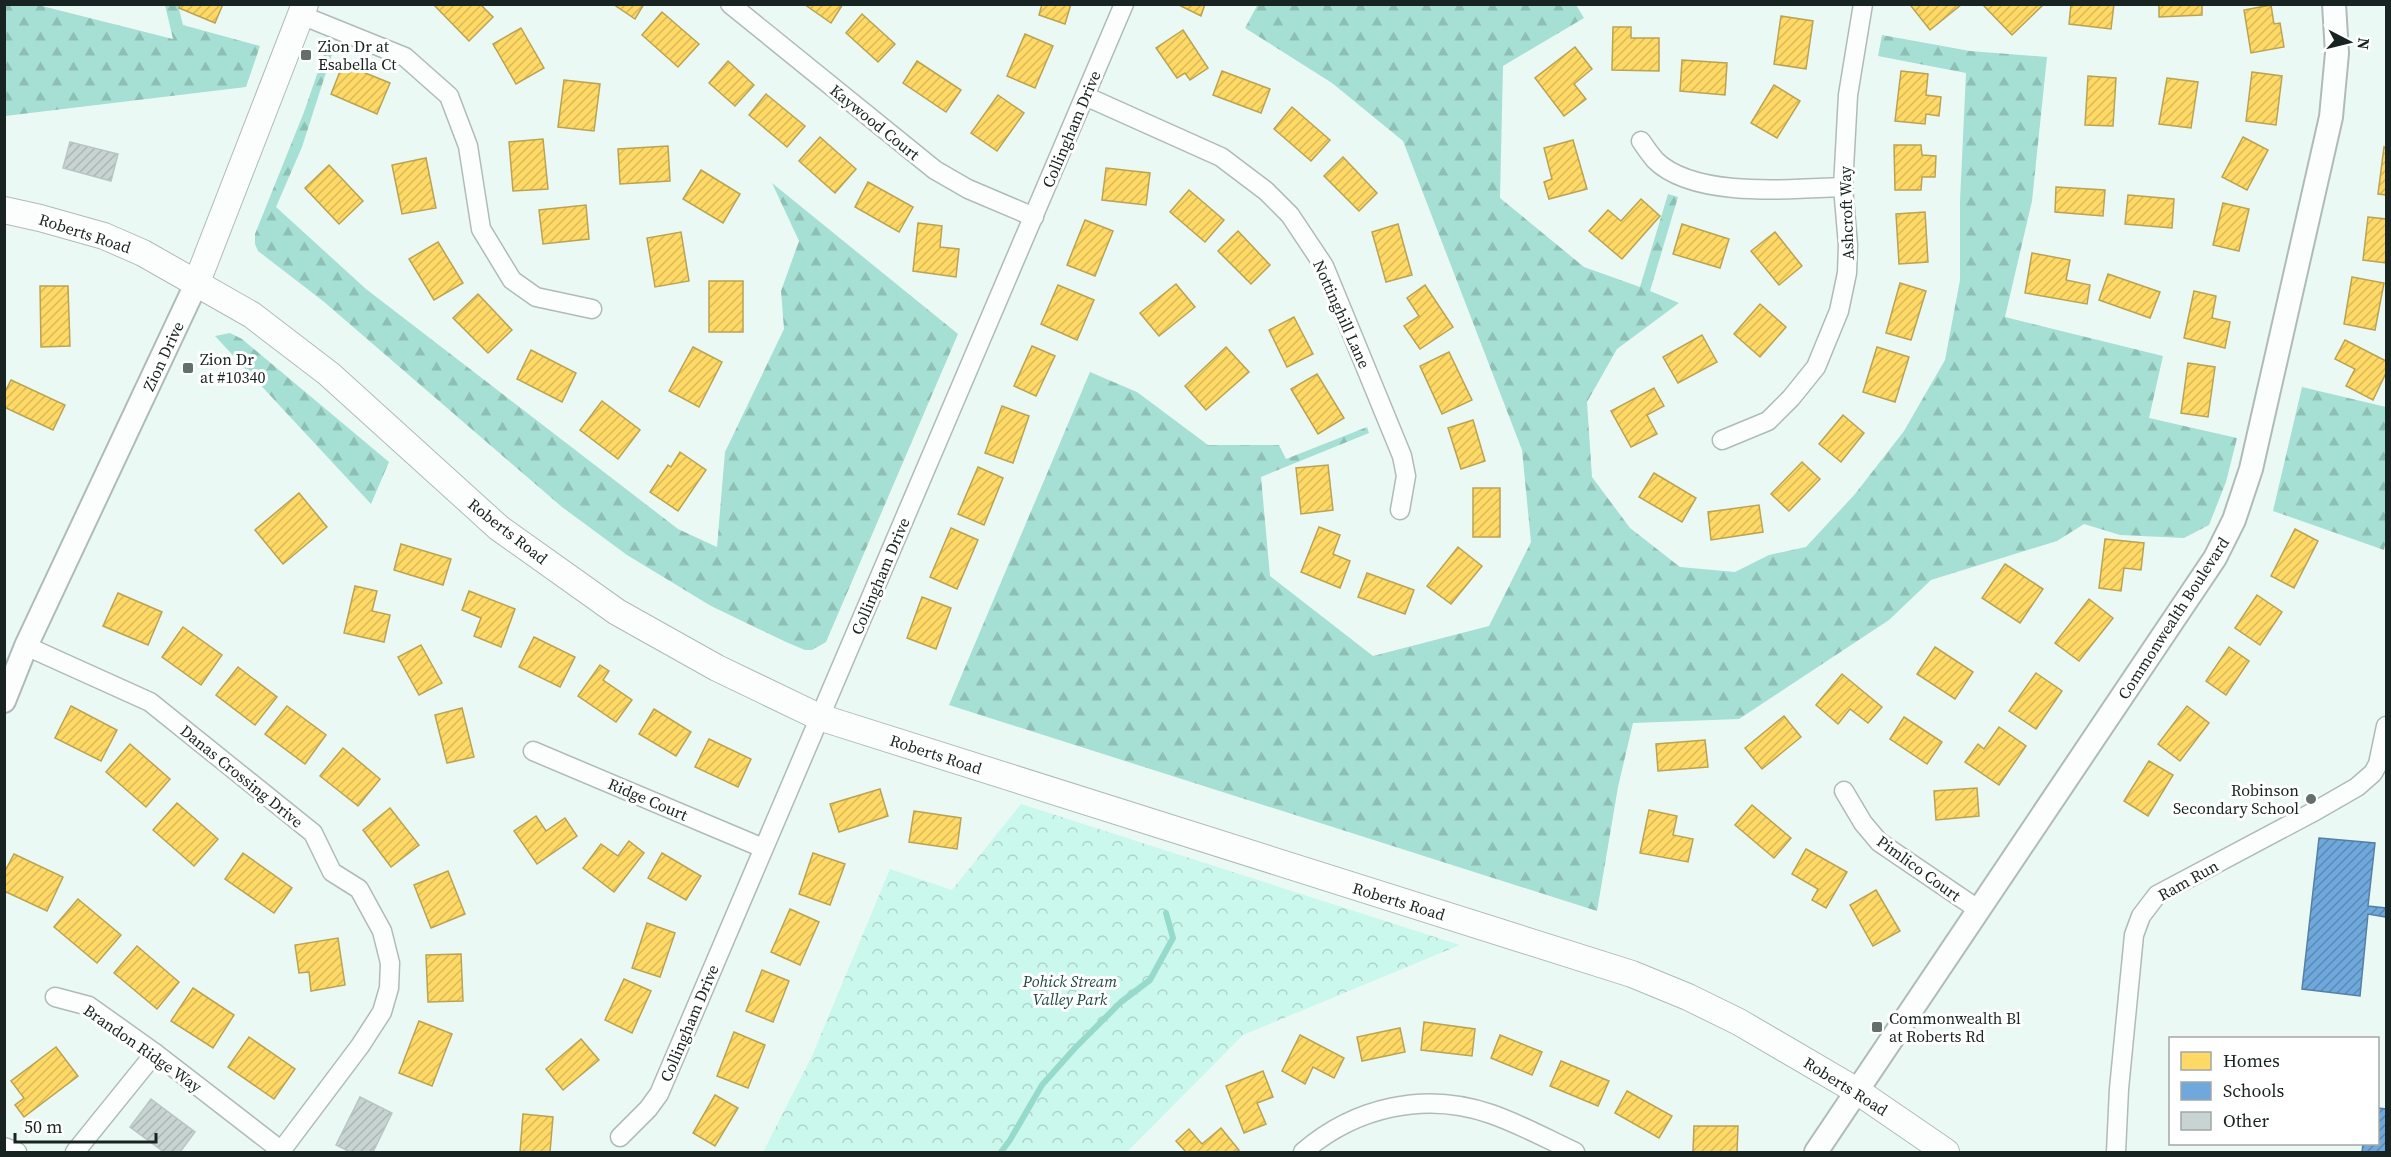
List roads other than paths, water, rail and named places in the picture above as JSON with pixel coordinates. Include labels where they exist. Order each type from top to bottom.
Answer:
[{"type":"main road","name":"Zion Drive","points":[[197,282],[303,10]]},
{"type":"main road","name":"Roberts Road","points":[[4,210],[104,236],[143,253],[252,315],[356,398],[499,528],[617,612],[717,668],[819,717],[1632,974],[1688,997],[1739,1022],[1857,1091],[1946,1152]]},
{"type":"street","name":"Kaywood Court","points":[[730,4],[935,170],[968,189],[1034,217]]},
{"type":"street","name":"Collingham Drive","points":[[620,1137],[648,1109],[659,1094],[1124,4]]},
{"type":"street","name":"Ashcroft Way","points":[[1722,440],[1768,421],[1804,384],[1826,346],[1839,311],[1847,273],[1848,245],[1843,187],[1848,95],[1863,4]]},
{"type":"street","name":"Commonwealth Boulevard","points":[[1816,1152],[2215,558],[2234,520],[2251,469],[2331,117],[2337,53],[2334,4]]},
{"type":"street","points":[[303,10],[405,57],[449,96],[468,146],[481,229],[512,280],[536,297],[592,309]]},
{"type":"street","name":"Nottinghill Lane","points":[[1085,96],[1221,157],[1266,191],[1290,215],[1324,266],[1402,456],[1406,476],[1400,510]]},
{"type":"street","points":[[1641,141],[1661,165],[1684,177],[1711,184],[1751,190],[1843,187]]},
{"type":"street","name":"Zion Drive","points":[[4,701],[26,646],[197,282]]},
{"type":"street","name":"Danas Crossing Drive","points":[[26,646],[150,702],[195,738],[313,833],[332,873],[359,889],[382,931],[390,963],[389,988],[382,1012],[360,1046],[282,1152]]},
{"type":"street","name":"Ram Run","points":[[2116,1152],[2119,1089],[2134,935],[2141,916],[2157,895],[2317,810],[2365,781],[2378,764],[2386,726]]},
{"type":"street","name":"Ridge Court","points":[[533,751],[763,848]]},
{"type":"street","name":"Pimlico Court","points":[[1844,791],[1863,823],[1880,842],[1979,910]]},
{"type":"street","name":"Brandon Ridge Way","points":[[55,996],[89,1006],[155,1053],[282,1152]]},
{"type":"street","points":[[75,1152],[155,1053]]},
{"type":"street","points":[[1303,1152],[1318,1139],[1372,1111],[1402,1104],[1460,1106],[1491,1114],[1575,1152]]},
{"type":"street","points":[[4,1147],[17,1152]]},
{"type":"waterway","points":[[1001,1152],[1042,1085],[1121,1002],[1150,980],[1173,938],[1166,913]]},
{"type":"place","name":"Zion Dr at Esabella Ct","points":[[306,55]]},
{"type":"place","name":"Zion Dr at #10340","points":[[188,368]]},
{"type":"place","name":"Robinson Secondary School","points":[[2311,799]]},
{"type":"place","name":"Commonwealth Bl at Roberts Rd","points":[[1877,1027]]},
{"type":"park label","name":"Pohick Stream Valley Park","points":[[1070,990]]}]
